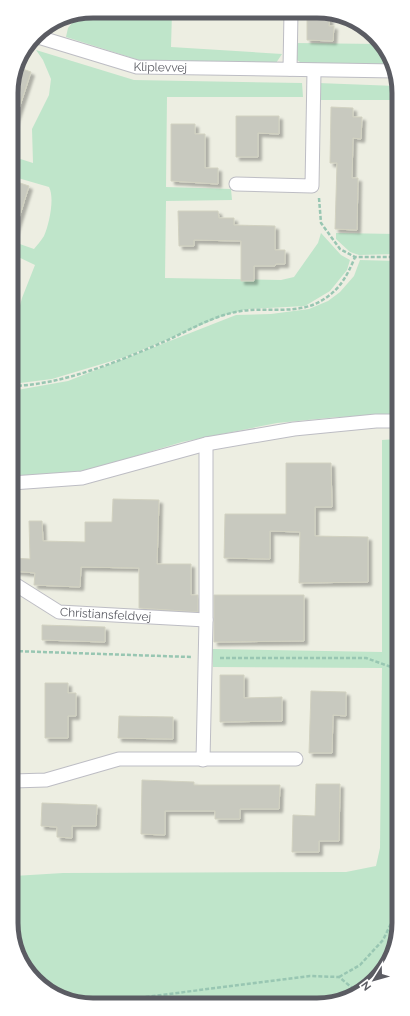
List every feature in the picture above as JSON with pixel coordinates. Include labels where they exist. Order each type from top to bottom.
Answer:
[{"type":"street","points":[[290,69],[291,18]]},
{"type":"street","name":"Kliplevvej","points":[[42,38],[137,67],[388,71]]},
{"type":"street","points":[[236,184],[312,186],[314,71]]},
{"type":"street","points":[[18,484],[82,478],[206,444],[294,429],[376,421],[392,421]]},
{"type":"street","points":[[203,760],[206,620],[206,444]]},
{"type":"street","name":"Christiansfeldvej","points":[[18,586],[59,612],[206,620]]},
{"type":"street","points":[[18,781],[46,780],[119,759],[296,759]]},
{"type":"path","points":[[312,186],[320,198],[321,223],[340,250],[355,257],[392,257]]},
{"type":"path","points":[[18,385],[47,382],[124,359],[209,321],[240,311],[305,308],[320,302],[338,290],[347,276],[355,257]]},
{"type":"path","points":[[137,998],[310,976],[339,977],[360,966],[383,940],[392,921]]},
{"type":"path","points":[[339,977],[354,988]]},
{"type":"green space","points":[[88,18],[172,18],[171,47],[282,54],[276,63],[142,61],[66,37],[68,28],[74,20]]},
{"type":"green space","points":[[294,43],[374,44],[382,55],[386,64],[303,64],[297,60]]},
{"type":"green space","points":[[36,50],[134,80],[302,83],[303,97],[167,97],[166,187],[231,189],[232,200],[166,201],[165,278],[281,280],[294,277],[318,243],[321,233],[341,255],[350,260],[347,270],[330,291],[305,306],[248,309],[225,315],[125,357],[52,379],[18,383],[18,313],[35,265],[18,257],[18,243],[34,249],[43,238],[46,231],[51,204],[51,192],[49,187],[18,178],[18,158],[33,163],[32,129],[49,95],[51,79],[43,60]]},
{"type":"green space","points":[[318,83],[391,86],[392,100],[318,100]]},
{"type":"green space","points":[[336,233],[392,234],[392,254],[359,255],[350,252],[336,239]]},
{"type":"green space","points":[[360,260],[392,261],[392,416],[338,417],[277,423],[182,442],[93,469],[59,474],[18,476],[18,390],[68,381],[236,315],[271,314],[309,309],[328,301],[340,292],[354,276]]},
{"type":"green space","points":[[392,439],[392,928],[391,938],[382,960],[354,960],[354,988],[337,995],[317,998],[88,998],[78,997],[55,988],[47,983],[33,969],[24,952],[19,933],[18,876],[63,873],[346,872],[376,866],[380,848],[382,668],[213,667],[212,649],[382,652],[382,440]]},
{"type":"building","points":[[307,18],[330,19],[329,26],[334,26],[333,41],[307,40]]},
{"type":"building","points":[[22,69],[31,72],[18,112],[18,88],[21,73]]},
{"type":"building","points":[[331,107],[353,108],[353,117],[362,117],[361,139],[353,138],[352,178],[358,178],[357,230],[335,229],[337,163],[330,163]]},
{"type":"building","points":[[236,116],[279,116],[279,134],[258,133],[258,157],[236,157]]},
{"type":"building","points":[[171,124],[195,124],[195,134],[205,134],[205,168],[218,168],[218,184],[171,181]]},
{"type":"building","points":[[18,182],[29,186],[18,221]]},
{"type":"building","points":[[178,211],[218,211],[219,218],[234,218],[234,225],[275,226],[275,250],[285,250],[285,264],[276,264],[275,266],[254,266],[254,281],[241,281],[241,241],[194,240],[194,246],[179,246]]},
{"type":"building","points":[[286,463],[331,463],[332,507],[315,507],[315,536],[368,537],[368,582],[299,583],[300,532],[270,531],[270,559],[224,558],[225,514],[286,514]]},
{"type":"building","points":[[113,499],[159,500],[157,564],[191,564],[191,595],[198,595],[198,612],[139,608],[139,568],[81,567],[80,587],[34,585],[35,573],[18,571],[18,558],[30,559],[29,521],[42,521],[43,541],[85,542],[85,522],[112,522]]},
{"type":"building","points":[[214,595],[304,595],[304,641],[214,642]]},
{"type":"building","points":[[42,625],[105,627],[105,642],[42,640]]},
{"type":"building","points":[[220,675],[244,675],[244,698],[282,697],[282,721],[220,722]]},
{"type":"building","points":[[45,683],[68,683],[68,693],[76,693],[76,716],[68,716],[68,738],[45,738]]},
{"type":"building","points":[[311,691],[346,692],[346,716],[333,715],[332,753],[309,753]]},
{"type":"building","points":[[119,716],[173,717],[173,739],[118,738]]},
{"type":"building","points":[[142,780],[194,782],[194,785],[280,785],[279,809],[240,809],[240,819],[215,819],[215,811],[165,811],[165,835],[141,834]]},
{"type":"building","points":[[316,784],[340,784],[339,841],[319,841],[319,852],[292,852],[293,815],[315,816]]},
{"type":"building","points":[[42,803],[97,805],[96,826],[72,826],[72,838],[57,837],[57,827],[41,826]]}]
